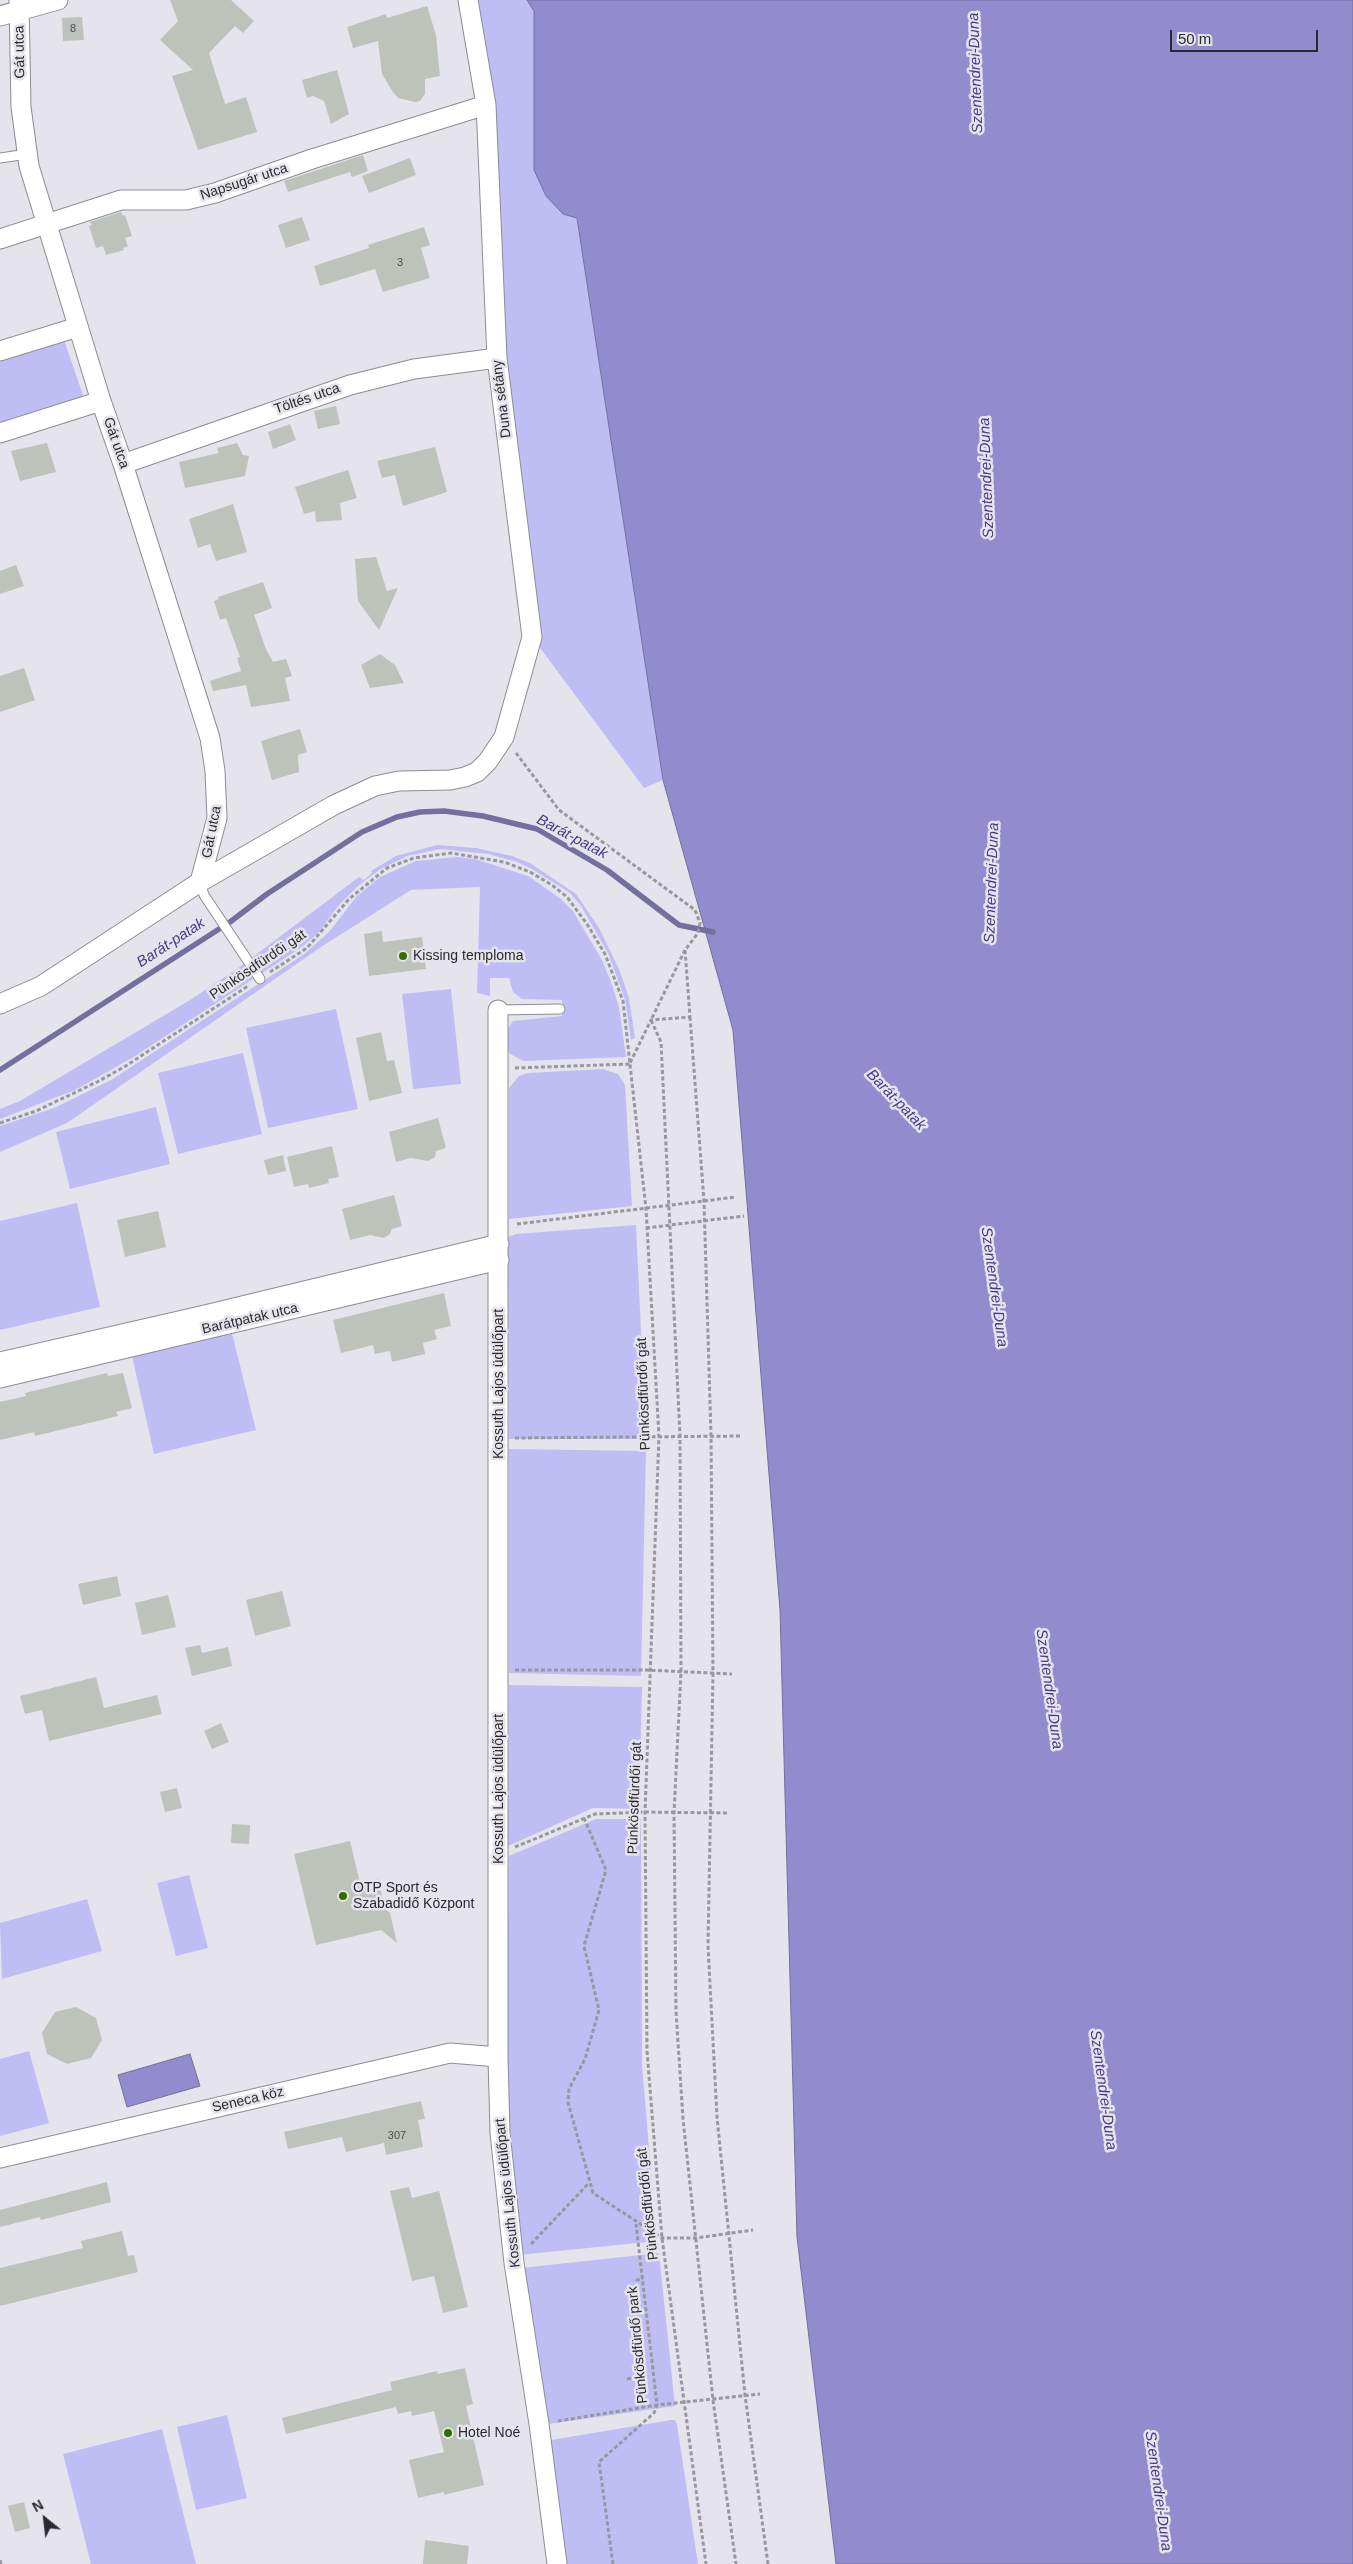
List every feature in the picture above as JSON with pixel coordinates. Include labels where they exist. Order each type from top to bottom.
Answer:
[{"type":"street","points":[[0,16],[19,6],[58,0]]},
{"type":"street","name":"Duna sétány","points":[[200,882],[308,819],[357,793],[399,781],[450,780],[477,772],[488,761],[504,737],[532,637],[497,358],[486,105],[468,0]]},
{"type":"street","name":"Gát utca","points":[[19,6],[21,108],[26,154],[101,401],[123,464],[210,738],[217,786],[217,818],[200,882]]},
{"type":"street","name":"Napsugár utca","points":[[0,239],[121,200],[186,200],[215,193],[312,159],[486,105]]},
{"type":"street","points":[[0,351],[78,327]]},
{"type":"street","name":"Töltés utca","points":[[123,464],[350,385],[414,369],[497,358]]},
{"type":"street","points":[[0,433],[101,401]]},
{"type":"street","points":[[0,1004],[41,986],[200,882]]},
{"type":"street","name":"Kossuth Lajos üdülőpart","points":[[498,1010],[500,1854],[498,2057],[500,2133],[514,2263],[539,2424],[557,2564]]},
{"type":"street","name":"Barátpatak utca","points":[[0,1378],[405,1274],[499,1243]]},
{"type":"street","name":"Barátpatak utca","points":[[0,1362],[205,1315],[364,1284]]},
{"type":"street","name":"Seneca köz","points":[[0,2158],[450,2053],[498,2057]]},
{"type":"lane","points":[[0,158],[26,154]]},
{"type":"lane","points":[[200,882],[204,895],[260,979]]},
{"type":"lane","points":[[498,1010],[560,1008]]},
{"type":"path","points":[[499,1068],[630,1064],[685,950],[698,933],[700,923],[695,910],[559,810],[504,737]]},
{"type":"path","name":"Pünkösdfürdői gát","points":[[1,1123],[78,1093],[124,1068],[307,948],[349,900],[374,877],[393,865],[414,858],[451,853],[504,862],[530,872],[552,885],[567,897],[587,924],[605,954],[624,1001],[646,1209],[659,1436],[645,1812],[647,2051],[662,2238],[706,2564]]},
{"type":"path","points":[[685,950],[704,1201],[711,1436],[713,1673],[708,1946],[717,2117],[745,2395],[768,2564]]},
{"type":"path","points":[[651,1020],[690,1017]]},
{"type":"path","points":[[651,1020],[661,1042],[680,1436],[681,1671],[674,1813],[676,2010],[683,2119],[713,2400],[736,2564]]},
{"type":"path","points":[[499,1243],[646,1209],[736,1197]]},
{"type":"path","points":[[646,1228],[744,1216]]},
{"type":"path","points":[[499,1439],[742,1436]]},
{"type":"path","points":[[499,1670],[651,1670],[732,1674]]},
{"type":"path","points":[[500,1854],[595,1814],[645,1812],[728,1813]]},
{"type":"path","points":[[584,1818],[606,1870],[584,1946],[599,2010],[585,2059],[568,2089],[569,2109],[593,2193],[636,2223],[662,2238],[696,2238],[753,2230]]},
{"type":"path","points":[[514,2263],[589,2183]]},
{"type":"path","name":"Pünkösdfürdő park","points":[[612,2564],[600,2462],[654,2413],[657,2405],[636,2223]]},
{"type":"path","name":"Pünkösdfürdő park","points":[[627,2379],[635,2377],[637,2280],[643,2278]]},
{"type":"path","points":[[539,2424],[657,2405],[760,2394]]},
{"type":"path","points":[[0,2560],[1,2564]]},
{"type":"shaded area","points":[[468,0],[527,0],[534,11],[534,170],[546,196],[563,214],[577,218],[663,780],[644,788],[532,637]]},
{"type":"shaded area","points":[[63,337],[84,398],[0,424],[0,356]]},
{"type":"shaded area","points":[[437,845],[476,848],[512,856],[530,863],[576,894],[599,928],[619,969],[629,998],[635,1038],[631,1040],[625,999],[608,953],[581,906],[570,893],[532,869],[517,862],[488,854],[440,849],[407,856],[379,870],[357,887],[339,905],[319,932],[302,947],[132,1058],[75,1090],[0,1119],[0,1109],[20,1101],[190,1000],[237,969],[359,877],[364,880],[372,873],[371,871],[396,856]]},
{"type":"shaded area","points":[[457,857],[475,859],[528,876],[561,899],[573,911],[602,960],[611,982],[619,1007],[626,1057],[523,1061],[509,1053],[504,1034],[513,1021],[562,1016],[562,1000],[522,999],[513,992],[509,978],[490,978],[490,996],[477,993],[480,887],[411,890],[324,945],[67,1123],[0,1152],[0,1126],[54,1108],[111,1080],[303,955],[329,932],[357,896],[380,877],[416,861]]},
{"type":"shaded area","points":[[451,989],[461,1084],[413,1089],[402,994]]},
{"type":"shaded area","points":[[336,1009],[358,1109],[268,1128],[246,1028]]},
{"type":"shaded area","points":[[243,1053],[262,1134],[178,1154],[158,1073]]},
{"type":"shaded area","points":[[603,1069],[618,1074],[625,1085],[632,1206],[509,1219],[509,1088],[519,1076],[528,1073]]},
{"type":"shaded area","points":[[156,1107],[170,1164],[70,1189],[56,1132]]},
{"type":"shaded area","points":[[77,1203],[100,1307],[0,1330],[0,1221]]},
{"type":"shaded area","points":[[636,1225],[646,1439],[509,1439],[508,1237],[516,1234]]},
{"type":"shaded area","points":[[232,1333],[256,1430],[154,1454],[132,1356]]},
{"type":"shaded area","points":[[509,1449],[646,1451],[641,1676],[509,1673]]},
{"type":"shaded area","points":[[509,1685],[642,1687],[639,1809],[593,1808],[508,1846]]},
{"type":"shaded area","points":[[596,1819],[641,1819],[642,2065],[657,2241],[519,2255],[509,2142],[506,2063],[509,1856]]},
{"type":"shaded area","points":[[189,1875],[208,1948],[176,1956],[157,1883]]},
{"type":"shaded area","points":[[87,1899],[102,1951],[2,1979],[0,1923]]},
{"type":"shaded area","points":[[29,2051],[49,2123],[0,2136],[0,2059]]},
{"type":"shaded area","points":[[659,2253],[675,2406],[548,2424],[521,2268]]},
{"type":"shaded area","points":[[227,2415],[247,2498],[196,2510],[177,2427]]},
{"type":"shaded area","points":[[675,2420],[677,2424],[698,2564],[566,2564],[551,2440]]},
{"type":"shaded area","points":[[162,2429],[196,2564],[91,2564],[63,2454]]},
{"type":"water","name":"Szentendrei-Duna","points":[[527,0],[1353,0],[1353,2564],[836,2564],[797,2237],[780,1610],[733,1030],[663,780],[577,218],[563,214],[546,196],[534,170],[534,11]]},
{"type":"water","points":[[190,2054],[200,2086],[127,2107],[118,2075]]},
{"type":"building","points":[[170,0],[231,0],[254,21],[243,33],[235,26],[209,53],[225,104],[246,97],[257,132],[198,150],[172,76],[193,70],[160,40],[178,21]]},
{"type":"building","points":[[427,6],[436,35],[440,76],[425,79],[425,94],[420,101],[415,102],[398,98],[382,74],[378,41],[353,48],[347,27],[386,14],[387,18]]},
{"type":"building","points":[[82,17],[84,40],[63,41],[62,18]]},
{"type":"building","points":[[337,70],[349,114],[331,124],[324,101],[313,96],[307,98],[302,80]]},
{"type":"building","points":[[363,155],[368,171],[352,177],[350,172],[288,192],[284,181]]},
{"type":"building","points":[[410,158],[416,175],[369,193],[362,176]]},
{"type":"building","points":[[121,212],[123,216],[125,215],[132,236],[125,238],[128,246],[123,248],[124,250],[106,255],[103,246],[96,248],[89,226],[92,225],[90,222]]},
{"type":"building","points":[[302,217],[310,240],[286,248],[278,225]]},
{"type":"building","points":[[424,227],[430,245],[421,248],[430,278],[383,292],[375,269],[320,286],[314,266],[369,248],[368,245]]},
{"type":"building","points":[[336,406],[340,424],[318,429],[314,411]]},
{"type":"building","points":[[290,424],[296,440],[273,449],[268,432]]},
{"type":"building","points":[[47,443],[56,472],[20,481],[11,451]]},
{"type":"building","points":[[237,443],[243,455],[249,456],[245,476],[185,488],[179,462],[219,453],[217,448]]},
{"type":"building","points":[[435,447],[447,492],[403,506],[395,475],[382,478],[377,461]]},
{"type":"building","points":[[348,470],[357,498],[340,503],[342,520],[316,522],[315,511],[304,514],[295,487]]},
{"type":"building","points":[[233,504],[247,552],[216,561],[210,544],[198,548],[189,519]]},
{"type":"building","points":[[376,557],[387,591],[398,588],[379,630],[358,601],[355,559]]},
{"type":"building","points":[[16,565],[24,586],[0,594],[0,571]]},
{"type":"building","points":[[263,582],[272,608],[254,615],[266,649],[273,662],[286,659],[292,676],[285,678],[290,701],[251,707],[246,685],[213,691],[210,681],[241,671],[237,658],[240,657],[226,618],[220,620],[214,601],[219,599],[218,597]]},
{"type":"building","points":[[380,654],[395,665],[404,683],[370,688],[361,665]]},
{"type":"building","points":[[24,668],[35,700],[0,712],[0,676]]},
{"type":"building","points":[[300,729],[307,752],[298,755],[299,772],[272,780],[261,741]]},
{"type":"building","points":[[382,931],[383,942],[422,937],[426,969],[369,976],[364,934]]},
{"type":"building","points":[[381,1032],[387,1061],[394,1060],[402,1093],[369,1101],[356,1038]]},
{"type":"building","points":[[438,1118],[446,1148],[436,1151],[435,1157],[428,1161],[411,1158],[396,1162],[389,1132]]},
{"type":"building","points":[[332,1146],[339,1177],[328,1179],[329,1183],[309,1188],[308,1184],[294,1187],[287,1157]]},
{"type":"building","points":[[283,1155],[286,1171],[268,1175],[264,1160]]},
{"type":"building","points":[[394,1195],[402,1226],[392,1229],[390,1234],[384,1238],[370,1235],[350,1240],[342,1209]]},
{"type":"building","points":[[158,1211],[166,1247],[125,1257],[117,1220]]},
{"type":"building","points":[[444,1293],[451,1326],[434,1330],[437,1339],[423,1343],[425,1354],[392,1362],[390,1351],[375,1354],[373,1345],[341,1353],[333,1320]]},
{"type":"building","points":[[107,1373],[108,1376],[123,1373],[132,1408],[116,1412],[118,1416],[35,1436],[34,1432],[0,1440],[0,1402],[26,1396],[25,1393]]},
{"type":"building","points":[[117,1576],[121,1596],[83,1605],[78,1584]]},
{"type":"building","points":[[282,1591],[291,1626],[255,1636],[246,1600]]},
{"type":"building","points":[[168,1595],[176,1627],[142,1635],[135,1603]]},
{"type":"building","points":[[200,1645],[202,1653],[228,1647],[232,1666],[192,1676],[185,1648]]},
{"type":"building","points":[[96,1677],[104,1708],[157,1695],[162,1714],[49,1741],[42,1710],[25,1714],[20,1696]]},
{"type":"building","points":[[221,1723],[229,1742],[212,1749],[204,1731]]},
{"type":"building","points":[[177,1788],[182,1808],[165,1812],[160,1792]]},
{"type":"building","points":[[232,1824],[250,1825],[249,1844],[231,1843]]},
{"type":"building","name":"OTP Sport és Szabadidő Központ","points":[[350,1841],[360,1883],[378,1879],[385,1909],[390,1913],[397,1943],[381,1930],[316,1945],[294,1854]]},
{"type":"building","points":[[76,2007],[96,2018],[102,2040],[91,2058],[67,2064],[47,2054],[42,2033],[55,2012]]},
{"type":"building","points":[[421,2101],[425,2119],[418,2120],[423,2147],[386,2155],[384,2143],[346,2152],[342,2137],[288,2149],[284,2132]]},
{"type":"building","points":[[107,2182],[111,2202],[41,2220],[40,2217],[0,2227],[0,2210]]},
{"type":"building","points":[[409,2187],[412,2198],[439,2191],[468,2307],[443,2313],[434,2276],[412,2281],[390,2191]]},
{"type":"building","points":[[122,2231],[128,2256],[134,2255],[138,2272],[0,2306],[0,2268],[83,2248],[81,2241]]},
{"type":"building","points":[[465,2368],[473,2404],[466,2406],[484,2485],[444,2495],[444,2492],[418,2498],[409,2460],[444,2452],[434,2411],[412,2416],[411,2411],[398,2414],[396,2407],[286,2434],[282,2418],[392,2390],[390,2382],[437,2371],[438,2374]]},
{"type":"building","points":[[24,2502],[30,2528],[15,2532],[8,2506]]},
{"type":"building","points":[[425,2540],[469,2546],[467,2564],[423,2564]]},
{"type":"waterway","name":"Barát-patak","points":[[0,1070],[230,922],[267,894],[362,832],[397,817],[420,812],[444,811],[483,816],[537,829],[607,870],[679,925],[713,932]]},
{"type":"place","name":"Kissing temploma","points":[[403,956]]},
{"type":"place","name":"OTP Sport és Szabadidő Központ","points":[[343,1896]]},
{"type":"place","name":"Hotel Noé","points":[[448,2433]]}]
